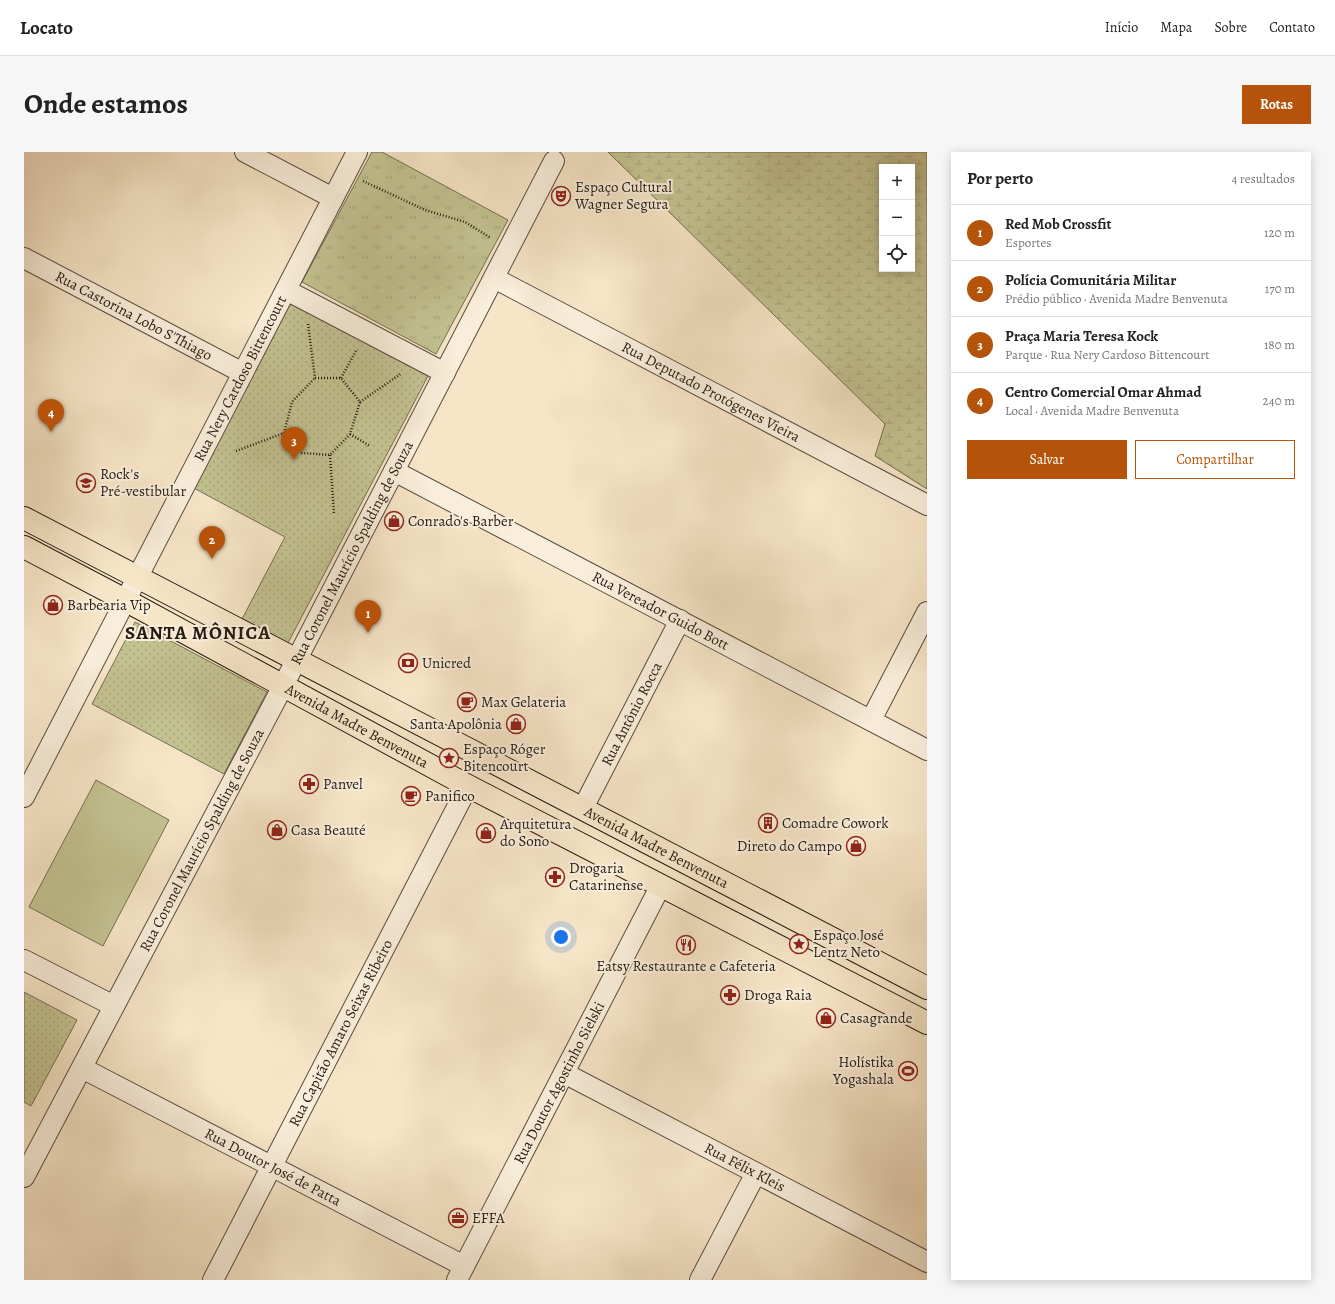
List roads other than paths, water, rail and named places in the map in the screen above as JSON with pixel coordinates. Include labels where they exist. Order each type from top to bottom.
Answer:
[{"type":"main road","name":"Avenida Madre Benvenuta","points":[[24,518],[927,988]]},
{"type":"main road","name":"Avenida Madre Benvenuta","points":[[24,547],[125,600],[468,786],[927,1023]]},
{"type":"street","points":[[245,152],[333,198]]},
{"type":"street","name":"Rua Nery Cardoso Bittencourt","points":[[24,797],[357,152]]},
{"type":"street","name":"Rua Coronel Maurício Spalding de Souza","points":[[24,1177],[283,686],[554,161]]},
{"type":"street","name":"Rua Castorina Lobo S'Thiago","points":[[24,258],[243,373]]},
{"type":"street","name":"Rua Deputado Protógenes Vieira","points":[[494,278],[927,505]]},
{"type":"street","points":[[286,290],[445,373]]},
{"type":"street","name":"Rua Vereador Guido Bott","points":[[394,471],[927,750]]},
{"type":"street","points":[[871,720],[927,612]]},
{"type":"street","name":"Rua Antônio Rocca","points":[[583,808],[680,620]]},
{"type":"street","name":"Rua Capitão Amaro Seixas Ribeiro","points":[[214,1280],[468,786]]},
{"type":"street","name":"Rua Doutor Agostinho Sielski","points":[[460,1273],[661,885]]},
{"type":"street","points":[[24,960],[114,1006]]},
{"type":"street","name":"Rua Doutor José de Patta","points":[[82,1068],[272,1167],[460,1273]]},
{"type":"street","name":"Rua Félix Kleis","points":[[564,1073],[927,1262]]},
{"type":"street","points":[[700,1280],[756,1173]]},
{"type":"place","name":"Espaço Cultural Wagner Segura","points":[[561,196]]},
{"type":"place","name":"Centro Comercial Omar Ahmad","points":[[51,432]]},
{"type":"place","name":"Praça Maria Teresa Kock","points":[[294,460]]},
{"type":"place","name":"Rock's Pré-vestibular","points":[[86,483]]},
{"type":"place","name":"Conrado's Barber","points":[[394,521]]},
{"type":"place","name":"Polícia Comunitária Militar","points":[[212,559]]},
{"type":"place","name":"Barbearia Vip","points":[[53,605]]},
{"type":"place","name":"Red Mob Crossfit","points":[[368,633]]},
{"type":"place","name":"Unicred","points":[[408,663]]},
{"type":"place","name":"Max Gelateria","points":[[467,702]]},
{"type":"place","name":"Santa Apolônia","points":[[516,724]]},
{"type":"place","name":"Espaço Róger Bitencourt","points":[[449,758]]},
{"type":"place","name":"Panvel","points":[[309,784]]},
{"type":"place","name":"Panifico","points":[[411,796]]},
{"type":"place","name":"Comadre Cowork","points":[[768,823]]},
{"type":"place","name":"Casa Beauté","points":[[277,830]]},
{"type":"place","name":"Arquitetura do Sono","points":[[486,833]]},
{"type":"place","name":"Direto do Campo","points":[[856,846]]},
{"type":"place","name":"Drogaria Catarinense","points":[[555,877]]},
{"type":"place","name":"Espaço José Lentz Neto","points":[[799,944]]},
{"type":"place","name":"Eatsy Restaurante e Cafeteria","points":[[686,945]]},
{"type":"place","name":"Droga Raia","points":[[730,995]]},
{"type":"place","name":"Casagrande","points":[[826,1018]]},
{"type":"place","name":"Holístika Yogashala","points":[[908,1071]]},
{"type":"place","name":"EFFA","points":[[458,1218]]},
{"type":"district","name":"SANTA MÔNICA","points":[[198,633]]}]
